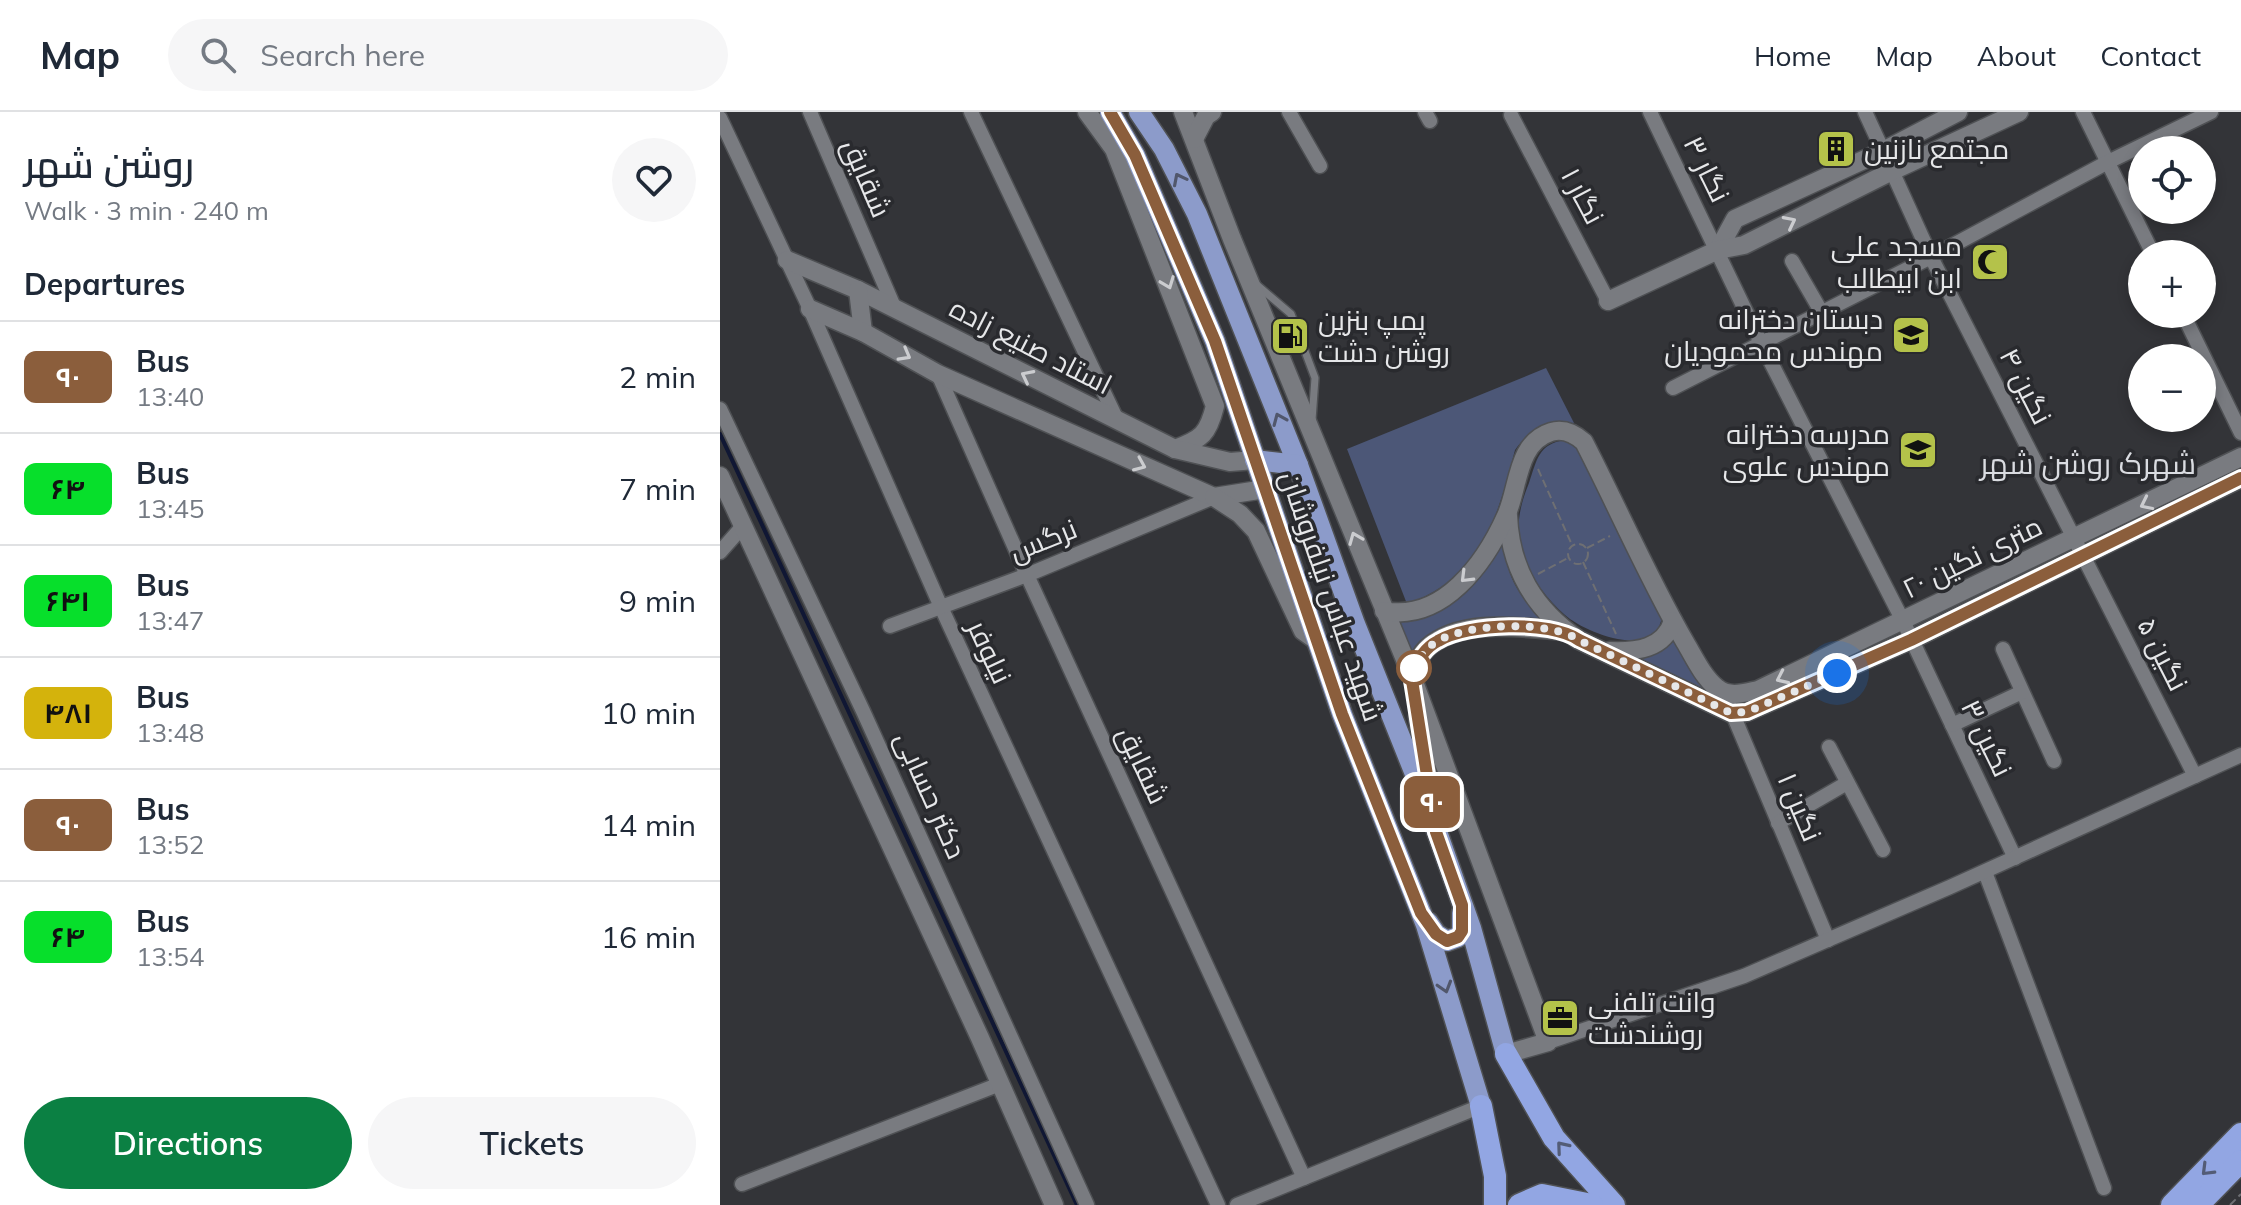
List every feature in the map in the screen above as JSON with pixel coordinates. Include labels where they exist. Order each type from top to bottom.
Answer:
[{"type":"highway","points":[[1506,1054],[1554,1138],[1614,1205]]},
{"type":"highway","points":[[1481,1106],[1495,1176],[1495,1205]]},
{"type":"highway","points":[[2172,1205],[2241,1134]]},
{"type":"highway","points":[[2198,1205],[2241,1161]]},
{"type":"highway","points":[[1519,1205],[1542,1195],[1592,1205]]},
{"type":"main road","name":"شهید عباس نیلفروشان","points":[[1110,112],[1135,155],[1215,341],[1342,714],[1421,913],[1481,1106]]},
{"type":"main road","name":"شهید عباس نیلفروشان","points":[[1139,112],[1164,149],[1222,265],[1436,832],[1462,905],[1506,1054]]},
{"type":"main road","points":[[1255,460],[1298,465]]},
{"type":"main road","points":[[1265,489],[1298,465]]},
{"type":"main road","points":[[1421,913],[1436,934],[1447,941],[1458,937],[1462,931],[1462,905]]},
{"type":"street","name":"شقایق","points":[[810,112],[895,309]]},
{"type":"street","points":[[971,112],[1117,420]]},
{"type":"street","points":[[1087,112],[1114,149],[1215,406],[1210,427],[1193,442],[1175,449]]},
{"type":"street","points":[[1183,112],[1244,276],[1310,426],[1411,674],[1548,1042]]},
{"type":"street","points":[[1194,139],[1206,116],[1212,112]]},
{"type":"street","points":[[1289,112],[1320,166]]},
{"type":"street","name":"نگار ۳","points":[[1650,112],[1761,343]]},
{"type":"street","points":[[1865,112],[1892,171]]},
{"type":"street","points":[[1718,250],[1735,219],[1883,151],[1958,112]]},
{"type":"street","points":[[1608,301],[1718,250],[1744,245],[2019,112]]},
{"type":"street","points":[[2083,112],[2146,240]]},
{"type":"street","points":[[1673,388],[1931,257],[2108,162],[2211,112]]},
{"type":"street","name":"نگار ۱","points":[[1511,115],[1608,301]]},
{"type":"street","name":"نیلوفر","points":[[720,118],[810,309],[941,607],[1218,1205]]},
{"type":"street","name":"نگین ۴","points":[[1892,171],[1931,257],[2079,547]]},
{"type":"street","points":[[1222,265],[1232,239]]},
{"type":"street","name":"استاد صنیع زاده","points":[[787,260],[858,290],[1175,449],[1230,462],[1255,460]]},
{"type":"street","points":[[1792,261],[1822,313]]},
{"type":"street","points":[[858,290],[863,332]]},
{"type":"street","points":[[810,309],[863,332],[938,374],[1214,497],[1240,514],[1256,531],[1303,631],[1317,641]]},
{"type":"street","points":[[1186,332],[1206,324]]},
{"type":"street","points":[[2190,328],[2241,433]]},
{"type":"street","name":"نگین ۳","points":[[1761,343],[1903,621],[2015,858]]},
{"type":"street","name":"شقایق","points":[[938,374],[1304,1178]]},
{"type":"street","points":[[1063,431],[1076,400]]},
{"type":"street","name":"دکتر حسابی","points":[[720,409],[863,711],[1087,1205]]},
{"type":"street","points":[[1384,611],[1419,611],[1441,599],[1473,570],[1494,540],[1508,512],[1518,474],[1529,450],[1542,435],[1555,430],[1576,435],[1584,442],[1673,621],[1702,671],[1714,687],[1724,693]]},
{"type":"street","name":"۲۰ متری نگین","points":[[1731,713],[1747,712],[1911,640],[2241,457]]},
{"type":"street","name":"دکتر حسابی","points":[[720,476],[1054,1205]]},
{"type":"street","name":"۲۰ متری نگین","points":[[1724,693],[1739,695],[1758,690],[1903,621],[2241,478]]},
{"type":"street","points":[[1214,497],[1265,489]]},
{"type":"street","name":"نرگس","points":[[890,626],[1027,575],[1214,497]]},
{"type":"street","points":[[1508,512],[1511,548],[1523,583],[1538,604],[1566,631],[1731,713]]},
{"type":"street","points":[[720,552],[743,526]]},
{"type":"street","name":"نگین ۵","points":[[2079,547],[2195,776]]},
{"type":"street","points":[[1604,651],[1646,647],[1663,639],[1670,632],[1673,621]]},
{"type":"street","points":[[1436,832],[1411,674],[1426,649],[1438,640],[1464,631],[1507,628],[1566,631]]},
{"type":"street","points":[[2003,649],[2054,761]]},
{"type":"street","points":[[1952,725],[2022,692]]},
{"type":"street","name":"نگین ۱","points":[[1724,693],[1828,940]]},
{"type":"street","points":[[1829,747],[1883,850]]},
{"type":"street","points":[[1506,1054],[1744,976],[1985,872],[2241,755]]},
{"type":"street","points":[[1778,823],[1847,783]]},
{"type":"street","points":[[1985,872],[2104,1188]]},
{"type":"street","points":[[742,1184],[1000,1084]]},
{"type":"street","points":[[1237,1205],[1481,1106]]},
{"type":"path","points":[[1529,450],[1572,545]]},
{"type":"path","points":[[1586,548],[1628,527]]},
{"type":"path","points":[[1572,545],[1586,548],[1588,554],[1583,562],[1576,563],[1569,558],[1568,551],[1572,545]]},
{"type":"path","points":[[1523,583],[1569,558]]},
{"type":"path","points":[[1583,562],[1624,651]]},
{"type":"path","points":[[2230,1205],[2241,1194]]},
{"type":"shaded area","points":[[1546,368],[1574,423],[1548,425],[1533,432],[1521,443],[1515,450],[1493,522],[1469,562],[1453,578],[1407,604],[1347,449]]},
{"type":"shaded area","points":[[1565,440],[1574,442],[1662,615],[1658,629],[1648,637],[1620,639],[1575,622],[1541,589],[1529,570],[1521,548],[1519,530],[1524,496],[1540,454],[1549,445]]},
{"type":"shaded area","points":[[1502,539],[1511,576],[1528,603],[1547,622],[1519,619],[1410,659],[1393,620],[1429,613],[1459,596],[1483,570]]},
{"type":"shaded area","points":[[1675,635],[1705,693],[1632,656]]},
{"type":"waterway","points":[[720,434],[1077,1205]]},
{"type":"bus line","name":"۹۰","points":[[1110,112],[1135,155],[1215,341],[1342,714],[1421,913],[1436,934],[1447,941],[1458,937],[1462,931],[1462,905],[1436,832],[1411,674],[1418,659],[1438,640],[1476,628],[1566,631],[1731,713],[1747,712],[1911,640],[2241,478]]},
{"type":"place","name":"مجتمع نازنین","points":[[1836,149]]},
{"type":"place","name":"مسجد علی ابن ابیطالب","points":[[1990,262]]},
{"type":"place","name":"دبستان دخترانه مهندس محمودیان","points":[[1911,335]]},
{"type":"place","name":"پمپ بنزین روشن دشت","points":[[1290,336]]},
{"type":"place","name":"مدرسه دخترانه مهندس علوی","points":[[1918,450]]},
{"type":"place","name":"وانت تلفنی روشندشت","points":[[1560,1018]]},
{"type":"district","name":"شهرک روشن شهر","points":[[2088,464]]},
{"type":"route","points":[[1414,668],[1411,674],[1418,659],[1438,640],[1464,631],[1476,628],[1534,628],[1566,631],[1731,713],[1747,712],[1837,673]]}]
